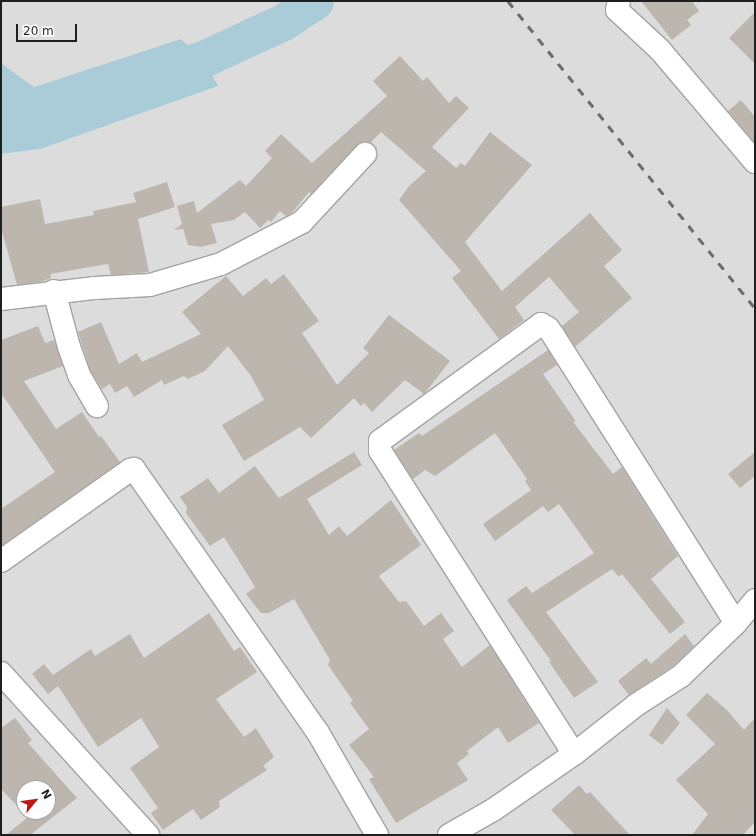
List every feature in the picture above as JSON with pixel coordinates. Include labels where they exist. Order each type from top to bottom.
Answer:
[{"type":"street","points":[[619,1],[617,10],[660,50],[755,162]]},
{"type":"street","points":[[1,299],[54,291],[150,285],[221,264],[302,222],[365,154]]},
{"type":"street","points":[[54,291],[69,347],[79,375],[97,406]]},
{"type":"street","points":[[574,754],[380,451],[380,441],[541,324],[554,335],[736,622]]},
{"type":"street","points":[[1,561],[130,470],[134,469],[317,731],[377,835]]},
{"type":"street","points":[[448,835],[493,810],[574,754],[636,706],[681,676],[736,622],[755,600]]},
{"type":"street","points":[[1,673],[148,835]]},
{"type":"shaded area","points":[[1,1],[755,1],[755,835],[1,835],[1,154],[40,149],[181,39],[34,87],[1,63]]},
{"type":"water","points":[[181,39],[203,59],[218,86],[40,149],[1,154],[1,63],[34,87]]},
{"type":"building","points":[[641,1],[692,1],[699,11],[687,20],[691,25],[672,40]]},
{"type":"building","points":[[755,12],[755,64],[729,38]]},
{"type":"building","points":[[400,56],[423,81],[427,77],[449,103],[456,96],[469,108],[432,147],[456,168],[461,163],[465,166],[490,132],[532,165],[465,242],[502,291],[590,213],[622,250],[604,266],[632,298],[575,347],[562,326],[579,312],[549,277],[515,307],[524,320],[499,339],[452,278],[461,271],[399,200],[409,186],[426,171],[381,132],[370,143],[362,142],[356,146],[311,194],[309,192],[292,213],[286,216],[280,211],[271,222],[268,220],[260,228],[245,212],[234,220],[211,224],[217,243],[201,247],[188,245],[183,229],[174,230],[182,224],[177,206],[194,201],[197,213],[240,180],[246,186],[272,158],[265,151],[281,134],[312,163],[387,96],[373,81]]},
{"type":"building","points":[[741,100],[755,117],[755,143],[728,111]]},
{"type":"building","points":[[167,182],[175,207],[138,219],[149,272],[111,275],[108,264],[50,274],[51,278],[40,282],[17,285],[1,228],[1,207],[40,199],[45,224],[94,215],[93,211],[136,202],[133,193]]},
{"type":"building","points":[[284,274],[319,321],[302,333],[337,385],[369,353],[363,348],[389,315],[450,361],[424,394],[405,380],[372,412],[364,403],[361,406],[354,398],[311,438],[300,427],[244,461],[222,425],[264,400],[251,376],[228,346],[205,371],[188,379],[184,376],[164,385],[162,380],[134,397],[127,386],[115,393],[110,384],[102,389],[90,370],[78,332],[101,322],[119,364],[137,353],[142,362],[201,334],[182,312],[226,276],[243,296],[266,278],[271,284]]},
{"type":"building","points":[[38,326],[45,343],[54,340],[63,366],[24,381],[56,429],[82,412],[99,437],[101,436],[120,462],[1,546],[1,509],[55,472],[1,393],[1,340]]},
{"type":"building","points":[[548,350],[557,365],[543,374],[575,420],[574,423],[613,474],[622,467],[678,556],[651,579],[685,622],[670,634],[622,574],[619,577],[612,569],[546,612],[598,682],[574,698],[549,662],[551,661],[507,600],[526,586],[532,593],[594,553],[559,504],[548,512],[543,506],[495,541],[483,524],[531,490],[525,481],[527,479],[495,433],[435,476],[425,470],[413,479],[394,450],[419,433],[422,436]]},
{"type":"building","points":[[354,452],[362,465],[307,499],[329,535],[339,526],[347,536],[391,500],[421,545],[379,576],[399,602],[406,601],[424,626],[441,613],[454,631],[443,639],[462,667],[490,645],[539,723],[508,743],[498,727],[467,751],[469,754],[457,763],[468,780],[396,823],[369,779],[374,777],[349,745],[369,729],[350,703],[353,701],[328,665],[330,660],[294,599],[269,613],[261,613],[246,594],[255,587],[224,537],[210,546],[186,513],[187,507],[180,497],[208,478],[219,493],[255,466],[279,498]]},
{"type":"building","points":[[755,452],[755,476],[740,488],[728,474]]},
{"type":"building","points":[[209,613],[234,651],[240,647],[257,672],[216,699],[244,737],[256,728],[274,757],[263,766],[267,770],[219,801],[220,807],[201,820],[193,809],[163,830],[151,813],[158,808],[130,768],[159,747],[141,718],[98,747],[58,686],[48,694],[32,674],[44,664],[53,675],[91,649],[95,656],[130,634],[144,658]]},
{"type":"building","points":[[685,634],[694,646],[673,666],[629,695],[618,681],[646,658],[651,664]]},
{"type":"building","points":[[707,693],[727,710],[744,730],[755,718],[755,822],[743,835],[692,835],[708,814],[676,780],[715,744],[686,715]]},
{"type":"building","points":[[667,708],[680,723],[662,745],[649,735]]},
{"type":"building","points":[[15,718],[32,740],[28,743],[77,798],[56,815],[56,780],[16,780],[16,805],[1,789],[1,728]]},
{"type":"building","points":[[579,785],[587,794],[590,792],[630,835],[575,835],[551,810]]},
{"type":"building","points":[[24,820],[49,820],[30,835],[6,835]]},
{"type":"waterway","points":[[154,75],[203,59],[283,22],[315,1]]},
{"type":"railway","points":[[508,1],[755,308]]}]
